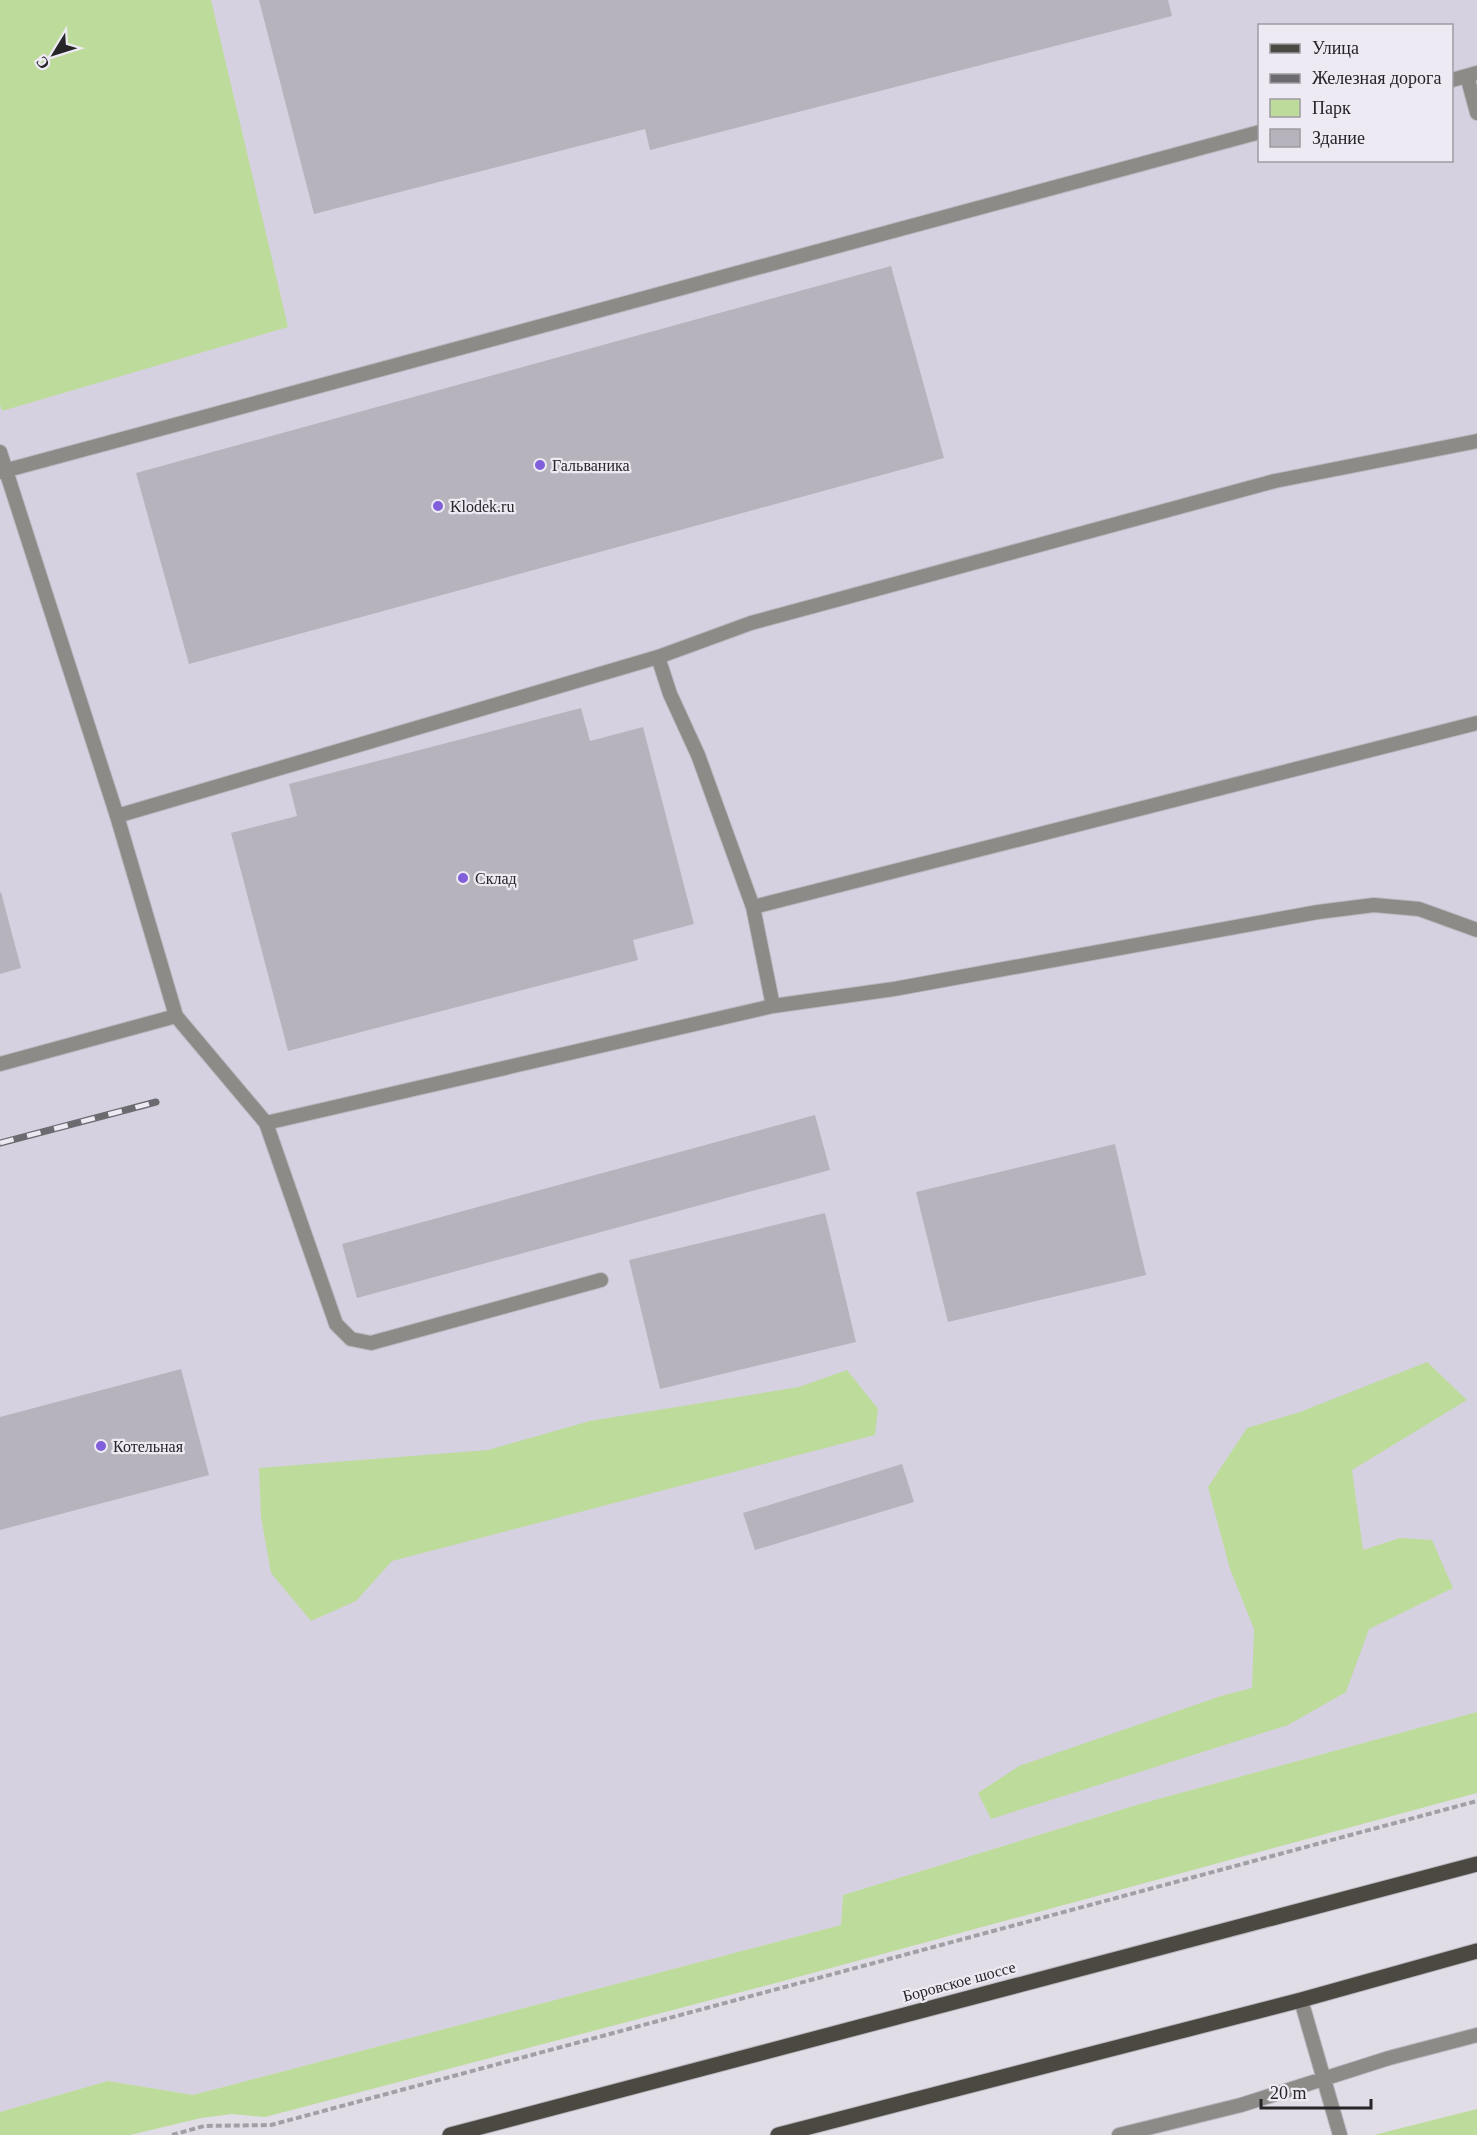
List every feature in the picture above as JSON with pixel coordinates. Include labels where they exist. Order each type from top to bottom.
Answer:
[{"type":"main road","name":"Боровское шоссе","points":[[450,2135],[1477,1864]]},
{"type":"main road","points":[[778,2135],[1301,2000],[1477,1951]]},
{"type":"lane","points":[[1453,80],[1472,75],[1477,113]]},
{"type":"lane","points":[[3,472],[1258,133]]},
{"type":"lane","points":[[117,816],[658,657],[751,622],[1275,481],[1477,441]]},
{"type":"lane","points":[[0,452],[3,472],[117,816],[176,1016],[266,1123],[336,1324],[351,1339],[371,1342],[601,1280]]},
{"type":"lane","points":[[658,657],[670,694],[698,755],[753,908],[773,1006]]},
{"type":"lane","points":[[753,908],[1477,723]]},
{"type":"lane","points":[[266,1123],[773,1006],[894,989],[1318,912],[1374,905],[1419,909],[1477,930]]},
{"type":"lane","points":[[0,1064],[176,1016]]},
{"type":"lane","points":[[1301,2000],[1340,2135]]},
{"type":"lane","points":[[1119,2135],[1241,2105],[1389,2058],[1477,2035]]},
{"type":"path","points":[[172,2135],[204,2126],[271,2125],[1477,1801]]},
{"type":"shaded area","points":[[0,0],[1477,0],[1477,1712],[1140,1804],[843,1895],[841,1925],[193,2095],[108,2081],[0,2112]]},
{"type":"green space","points":[[0,0],[211,0],[288,327],[2,411],[0,404]]},
{"type":"green space","points":[[1427,1362],[1467,1400],[1352,1470],[1363,1550],[1400,1538],[1432,1540],[1453,1588],[1369,1629],[1346,1692],[1288,1725],[991,1819],[978,1793],[1019,1766],[1221,1696],[1252,1688],[1254,1629],[1230,1569],[1208,1487],[1247,1428],[1300,1412]]},
{"type":"green space","points":[[847,1370],[878,1409],[875,1435],[392,1561],[356,1601],[311,1621],[271,1573],[261,1517],[259,1468],[488,1450],[590,1421],[799,1387]]},
{"type":"green space","points":[[1477,1712],[1477,1793],[772,1984],[265,2117],[232,2114],[201,2118],[130,2135],[0,2135],[0,2112],[108,2081],[193,2095],[841,1925],[843,1895],[1140,1804]]},
{"type":"green space","points":[[1477,2109],[1477,2135],[1374,2135]]},
{"type":"building","points":[[259,0],[1168,0],[1172,16],[650,150],[645,129],[314,214]]},
{"type":"building","name":"Гальваника","points":[[891,266],[944,458],[189,664],[136,473]]},
{"type":"building","name":"Склад","points":[[581,708],[590,741],[643,727],[694,924],[633,940],[638,960],[288,1051],[231,833],[297,816],[289,784]]},
{"type":"building","points":[[0,893],[21,968],[0,974]]},
{"type":"building","points":[[815,1115],[830,1170],[357,1298],[342,1244]]},
{"type":"building","points":[[1115,1144],[1146,1275],[948,1322],[916,1192]]},
{"type":"building","points":[[825,1213],[856,1342],[660,1389],[629,1260]]},
{"type":"building","name":"Котельная","points":[[181,1369],[209,1475],[0,1530],[0,1417]]},
{"type":"building","points":[[902,1464],[914,1502],[755,1550],[743,1513]]},
{"type":"railway","points":[[0,1143],[156,1102]]},
{"type":"place","name":"Гальваника","points":[[540,465]]},
{"type":"place","name":"Klodek.ru","points":[[438,506]]},
{"type":"place","name":"Склад","points":[[463,878]]},
{"type":"place","name":"Котельная","points":[[101,1446]]}]
